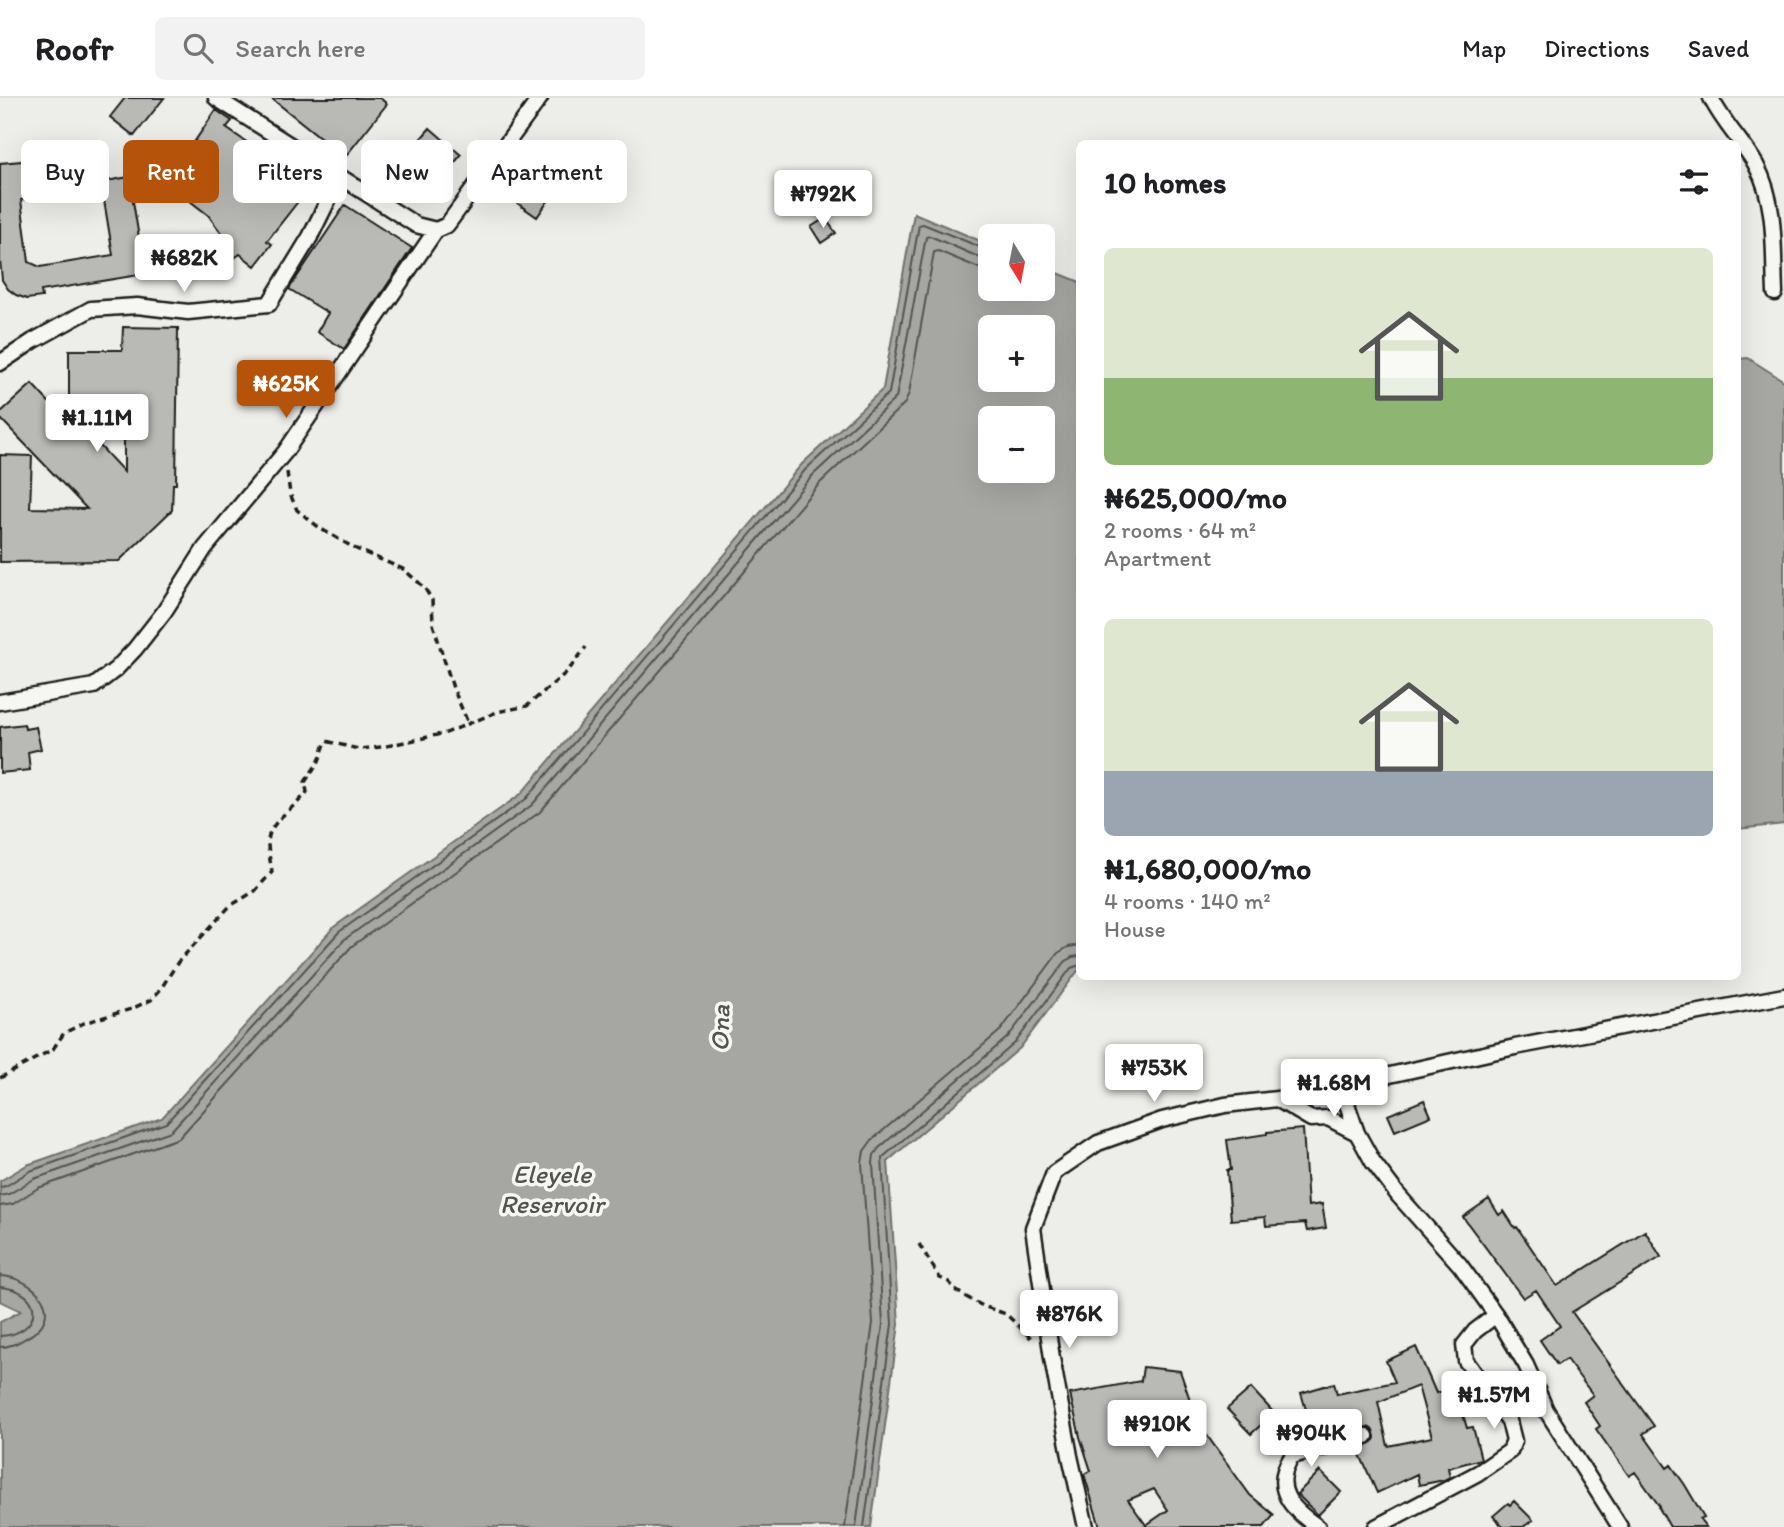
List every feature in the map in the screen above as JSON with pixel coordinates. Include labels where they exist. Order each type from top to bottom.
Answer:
[{"type":"street","points":[[216,98],[281,140]]},
{"type":"street","points":[[0,702],[94,686],[116,669],[164,612],[205,548],[285,452],[436,230],[447,225],[540,98]]},
{"type":"street","points":[[1711,98],[1738,140]]},
{"type":"street","points":[[1741,144],[1757,166],[1770,203],[1775,293]]},
{"type":"street","points":[[347,182],[416,225],[436,230]]},
{"type":"street","points":[[0,363],[91,309],[136,306],[188,312],[269,304],[327,203]]},
{"type":"street","points":[[1086,1527],[1052,1358],[1032,1228],[1054,1173],[1098,1143],[1161,1120],[1225,1105],[1277,1099],[1515,1047],[1784,996]]},
{"type":"street","points":[[1354,1083],[1347,1104],[1357,1133],[1373,1162],[1398,1195],[1460,1265],[1496,1315],[1526,1365],[1546,1410],[1620,1527]]},
{"type":"street","points":[[1277,1099],[1311,1119],[1328,1118],[1357,1133]]},
{"type":"street","points":[[1376,1527],[1478,1473],[1510,1451],[1514,1441],[1508,1421],[1466,1361],[1464,1345],[1475,1331],[1496,1315]]},
{"type":"street","points":[[1318,1527],[1289,1504],[1285,1488],[1285,1467],[1293,1456],[1366,1436]]},
{"type":"path","points":[[285,452],[290,494],[297,510],[321,529],[354,548],[403,569],[424,587],[432,600],[433,624],[453,688],[468,723]]},
{"type":"path","points":[[0,1079],[53,1049],[64,1033],[84,1023],[151,1000],[177,962],[230,906],[255,891],[272,872],[267,841],[272,826],[307,792],[305,782],[319,761],[326,741],[358,749],[382,747],[446,733],[496,712],[527,706],[568,671],[586,647]]},
{"type":"path","points":[[919,1244],[940,1278],[968,1298],[1006,1314],[1052,1358]]},
{"type":"water","name":"Eleyele Reservoir","points":[[914,213],[978,240],[978,301],[1055,301],[1055,272],[1076,280],[1076,973],[1020,1048],[888,1161],[899,1324],[871,1527],[0,1527],[0,1322],[21,1311],[0,1301],[0,1181],[27,1165],[162,1118],[334,927],[521,794],[802,464],[883,389]]},
{"type":"water","points":[[1748,358],[1784,381],[1784,824],[1741,829],[1741,359]]},
{"type":"building","points":[[125,98],[164,98],[134,136],[110,117]]},
{"type":"building","points":[[271,98],[380,98],[387,104],[347,154],[347,140],[324,140]]},
{"type":"building","points":[[216,110],[232,121],[226,128],[244,140],[233,140],[233,203],[297,203],[267,241],[272,244],[255,266],[240,254],[226,264],[215,250],[227,241],[208,215],[193,203],[219,203],[219,140],[196,140]]},
{"type":"building","points":[[430,128],[444,140],[420,140]]},
{"type":"building","points":[[453,148],[461,155],[453,164]]},
{"type":"building","points":[[21,161],[21,203],[29,262],[40,267],[113,255],[104,203],[109,203],[109,181],[123,178],[123,203],[133,203],[145,274],[41,291],[42,297],[27,299],[8,289],[2,280],[0,260],[0,163]]},
{"type":"building","points":[[517,203],[547,203],[537,217]]},
{"type":"building","points":[[345,205],[412,248],[344,349],[317,332],[328,313],[289,289]]},
{"type":"building","points":[[825,218],[836,233],[821,243],[811,227]]},
{"type":"building","points":[[123,327],[178,328],[176,484],[173,484],[172,510],[119,561],[0,562],[0,455],[32,456],[30,508],[87,509],[0,418],[0,413],[32,384],[69,424],[69,350],[122,350]],"holes":[[[74,418],[124,419],[124,472]]]},
{"type":"building","points":[[24,724],[25,729],[36,727],[41,749],[28,752],[30,770],[0,773],[0,727]]},
{"type":"building","points":[[1424,1100],[1431,1116],[1395,1131],[1388,1115]]},
{"type":"building","points":[[1303,1129],[1308,1206],[1322,1204],[1326,1228],[1307,1231],[1305,1223],[1266,1226],[1265,1217],[1231,1220],[1227,1170],[1231,1170],[1227,1140],[1267,1132]]},
{"type":"building","points":[[1489,1199],[1499,1215],[1504,1211],[1515,1228],[1517,1227],[1557,1286],[1645,1231],[1661,1257],[1572,1312],[1654,1426],[1643,1434],[1667,1468],[1671,1465],[1685,1485],[1704,1517],[1700,1519],[1706,1527],[1670,1527],[1660,1507],[1635,1472],[1629,1476],[1596,1429],[1600,1426],[1584,1402],[1593,1395],[1566,1359],[1557,1365],[1540,1340],[1560,1326],[1536,1290],[1523,1298],[1463,1217]]},
{"type":"building","points":[[1416,1347],[1436,1393],[1455,1388],[1467,1428],[1473,1427],[1481,1459],[1448,1468],[1450,1477],[1444,1480],[1419,1485],[1417,1474],[1377,1493],[1357,1448],[1373,1442],[1373,1430],[1368,1427],[1353,1430],[1351,1422],[1313,1433],[1301,1393],[1334,1383],[1337,1394],[1395,1382],[1386,1361]],"holes":[[[1418,1386],[1432,1437],[1388,1446],[1378,1402]]]},
{"type":"building","points":[[1143,1367],[1180,1371],[1198,1423],[1250,1495],[1274,1515],[1264,1527],[1100,1527],[1084,1474],[1091,1471],[1070,1394],[1141,1381]],"holes":[[[1154,1489],[1168,1510],[1146,1525],[1128,1500]]]},
{"type":"building","points":[[1251,1388],[1274,1413],[1251,1434],[1227,1409]]},
{"type":"building","points":[[1320,1471],[1341,1492],[1318,1515],[1297,1494]]},
{"type":"building","points":[[1514,1501],[1533,1520],[1523,1527],[1503,1527],[1493,1516]]},
{"type":"water label","name":"Ona","points":[[720,1028]]}]
